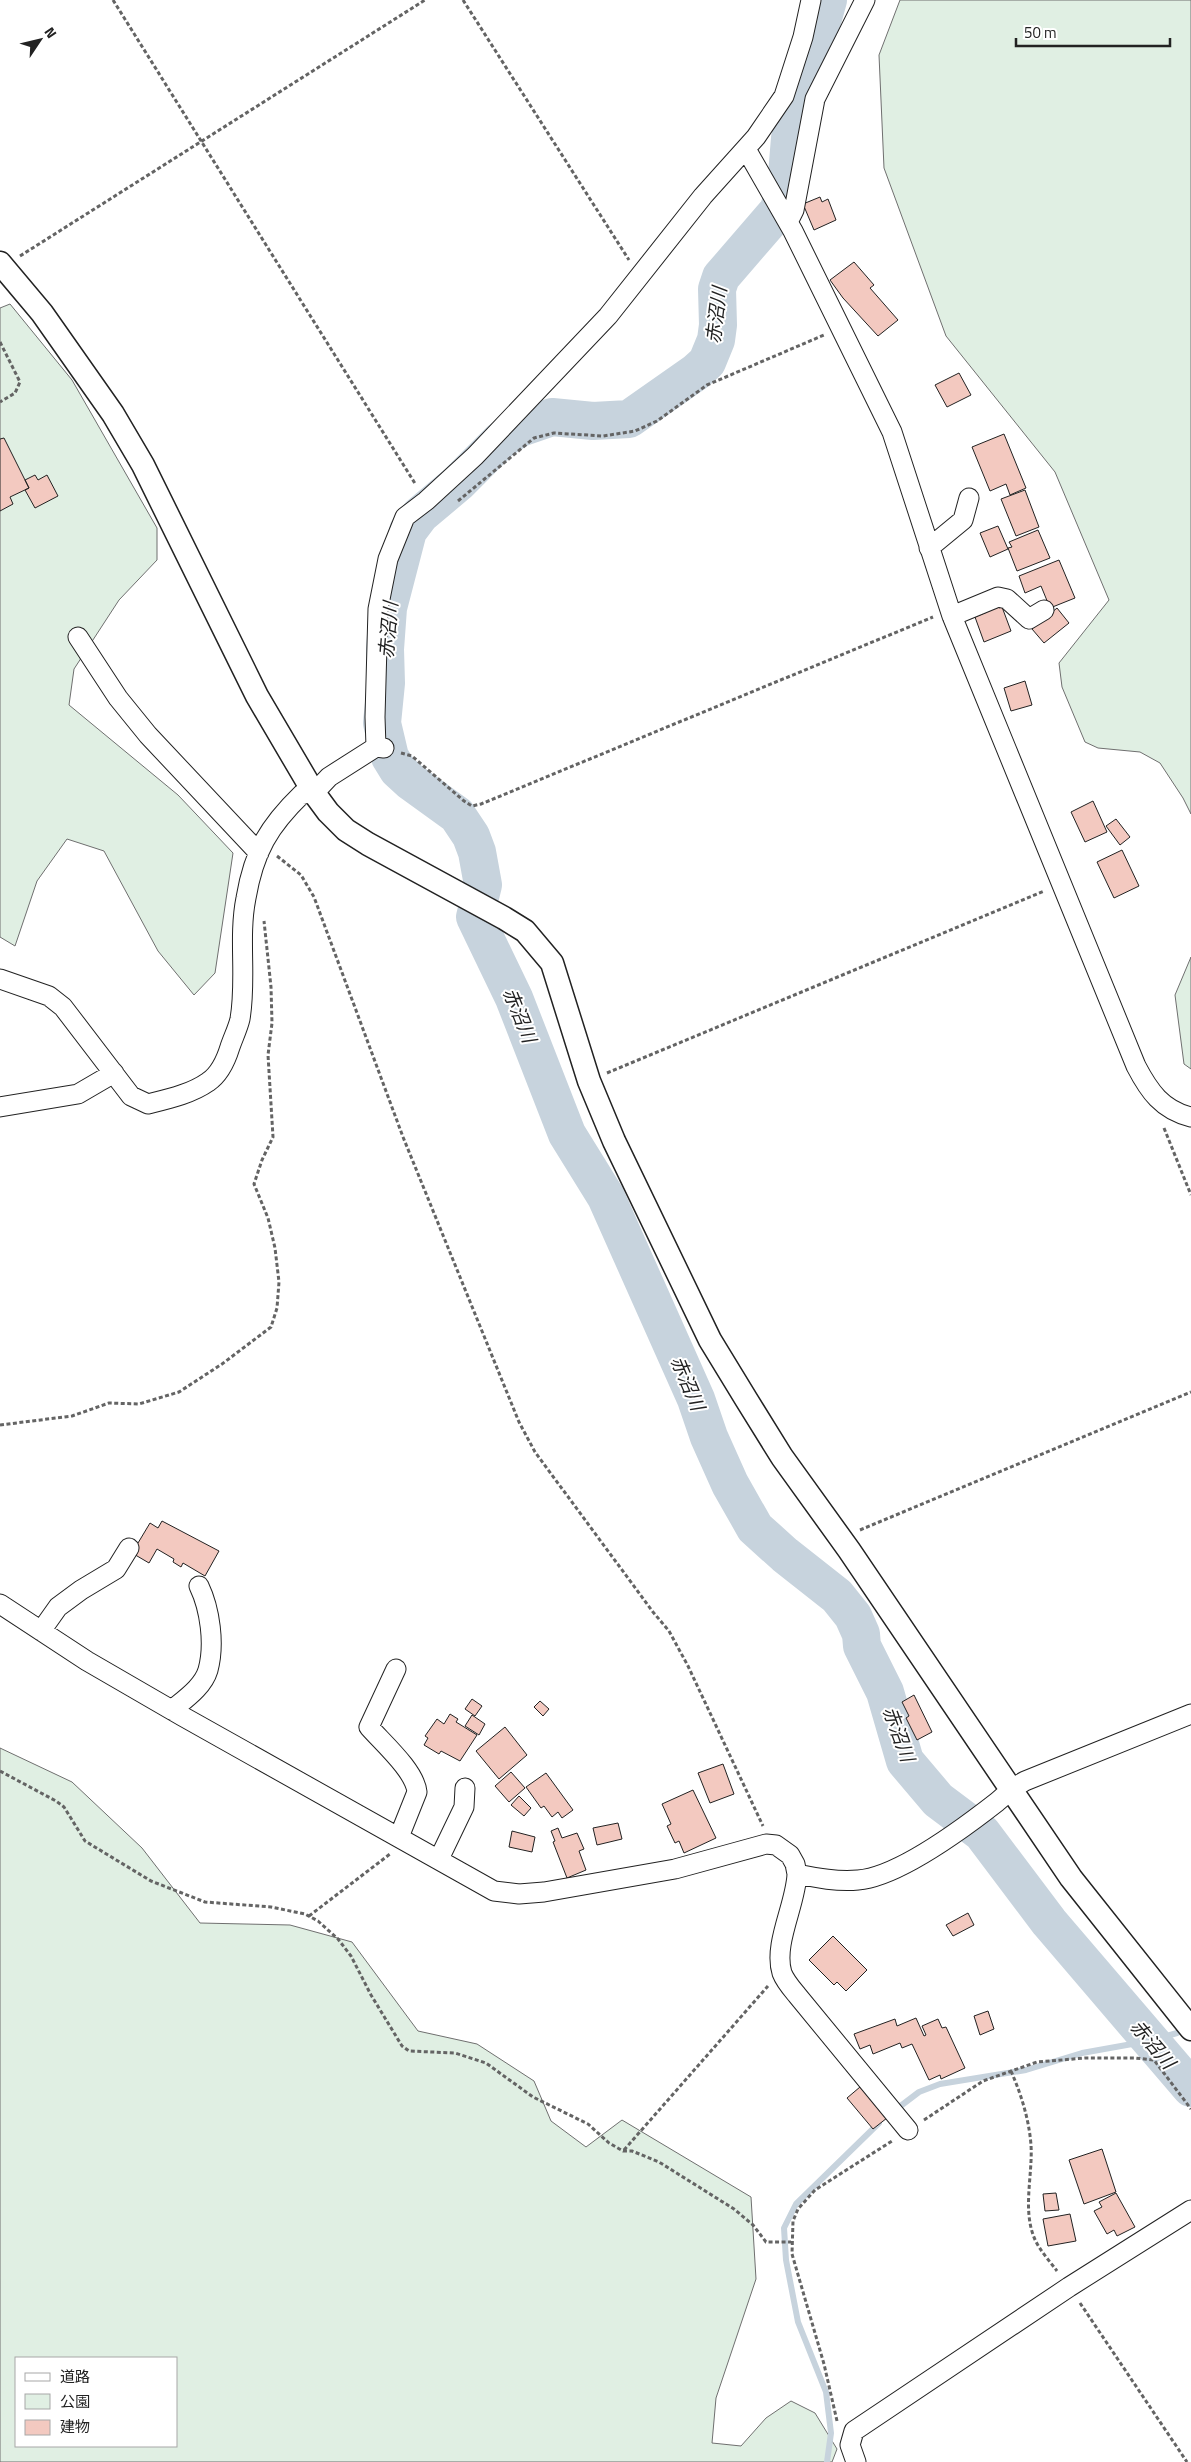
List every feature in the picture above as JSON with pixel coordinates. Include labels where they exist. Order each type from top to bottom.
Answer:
[{"type":"street","points":[[0,979],[49,996],[63,1007],[131,1096],[148,1104],[186,1094],[209,1082],[222,1067],[240,1020],[243,994],[242,936],[249,884],[260,849],[285,811],[302,794],[314,793],[329,777],[380,747],[376,662],[378,609],[388,559],[405,518],[476,456],[608,316],[703,196],[746,149],[784,96],[803,36],[811,0]]},
{"type":"street","points":[[788,220],[794,210],[814,99],[865,0]]},
{"type":"street","points":[[788,85],[814,99]]},
{"type":"street","points":[[746,149],[788,220],[892,432],[951,613],[1063,882],[1136,1066],[1147,1088],[1171,1110],[1191,1117]]},
{"type":"street","points":[[3,270],[42,313],[118,422],[143,465],[257,696],[314,793],[328,812],[346,830],[525,931],[552,962],[589,1081],[640,1197],[710,1340],[782,1457],[840,1538],[1010,1790],[1072,1878],[1188,2025]]},
{"type":"street","points":[[929,548],[963,520],[969,507],[969,498]]},
{"type":"street","points":[[951,613],[998,597],[1007,599],[1029,619],[1044,610]]},
{"type":"street","points":[[78,638],[118,698],[148,735],[260,849]]},
{"type":"street","points":[[0,1107],[78,1094],[114,1073]]},
{"type":"street","points":[[41,1631],[58,1607],[81,1590],[116,1569],[129,1548]]},
{"type":"street","points":[[172,1710],[196,1688],[208,1670],[210,1642],[208,1612],[206,1600],[198,1586]]},
{"type":"street","points":[[0,1604],[172,1710],[494,1891],[519,1894],[544,1892],[675,1869],[752,1847],[772,1845],[784,1849],[795,1864],[797,1874],[783,1938],[780,1962],[782,1971],[797,1996],[908,2130]]},
{"type":"street","points":[[396,1669],[369,1727],[397,1758],[417,1787],[403,1839]]},
{"type":"street","points":[[797,1874],[820,1878],[859,1880],[894,1870],[934,1846],[1010,1790],[1025,1782],[1191,1714]]},
{"type":"street","points":[[439,1859],[464,1807],[465,1788]]},
{"type":"street","points":[[856,2462],[844,2434],[854,2431],[1069,2287],[1191,2210]]},
{"type":"path","points":[[113,0],[426,501]]},
{"type":"path","points":[[3,270],[425,0]]},
{"type":"path","points":[[463,0],[638,276]]},
{"type":"path","points":[[453,505],[534,438],[554,434],[603,436],[634,431],[657,421],[708,384],[841,328]]},
{"type":"path","points":[[0,342],[20,382],[15,393],[0,402]]},
{"type":"path","points":[[406,754],[412,756],[464,801],[472,806],[481,804],[951,613]]},
{"type":"path","points":[[260,849],[300,875],[314,898],[403,1137],[519,1422],[535,1452],[669,1632],[710,1710],[772,1845]]},
{"type":"path","points":[[589,1081],[1063,882]]},
{"type":"path","points":[[0,1425],[72,1416],[109,1403],[139,1404],[179,1392],[214,1370],[271,1327],[277,1308],[278,1282],[274,1248],[268,1218],[254,1184],[273,1138],[268,1055],[272,1023],[270,971],[261,902],[259,894],[249,884]]},
{"type":"path","points":[[1162,1124],[1191,1195]]},
{"type":"path","points":[[840,1538],[1191,1392]]},
{"type":"path","points":[[0,1771],[56,1801],[64,1807],[85,1841],[151,1881],[205,1902],[271,1907],[318,1920],[338,1939],[351,1956],[371,1995],[402,2046],[409,2051],[455,2053],[486,2063],[533,2097],[588,2124],[609,2143],[623,2151],[632,2151],[659,2162],[734,2209],[753,2225],[766,2242],[791,2242]]},
{"type":"path","points":[[309,1916],[403,1839]]},
{"type":"path","points":[[623,2151],[782,1971]]},
{"type":"path","points":[[844,2434],[792,2254],[793,2221],[798,2209],[815,2190],[983,2081],[1036,2062],[1084,2058],[1154,2060],[1191,2109]]},
{"type":"green space","points":[[900,0],[1191,0],[1191,814],[1160,763],[1140,752],[1098,748],[1085,742],[1062,687],[1059,663],[1109,600],[1055,472],[946,336],[884,168],[879,55]]},
{"type":"green space","points":[[10,304],[72,380],[157,528],[157,560],[119,600],[74,669],[69,705],[178,795],[233,853],[215,973],[194,995],[158,951],[104,851],[67,839],[37,881],[15,946],[0,937],[0,308]]},
{"type":"green space","points":[[1191,957],[1191,1069],[1184,1064],[1175,995]]},
{"type":"green space","points":[[0,1748],[72,1782],[142,1848],[200,1923],[290,1925],[352,1942],[418,2031],[477,2044],[534,2081],[551,2121],[586,2147],[622,2120],[751,2197],[756,2279],[716,2398],[712,2443],[741,2446],[766,2418],[791,2401],[815,2413],[837,2449],[832,2462],[0,2462]]},
{"type":"building","points":[[820,197],[822,202],[828,199],[836,220],[814,230],[803,204]]},
{"type":"building","points":[[854,262],[874,285],[870,288],[898,320],[878,336],[843,298],[830,280]]},
{"type":"building","points":[[959,373],[971,395],[947,407],[935,385]]},
{"type":"building","points":[[1004,434],[1026,488],[1010,495],[1006,484],[990,491],[972,447]]},
{"type":"building","points":[[4,438],[29,488],[10,497],[13,504],[0,511],[0,439]]},
{"type":"building","points":[[35,475],[38,480],[47,475],[58,496],[35,508],[25,490],[29,488],[25,480]]},
{"type":"building","points":[[1025,490],[1039,527],[1016,536],[1001,499]]},
{"type":"building","points":[[998,526],[1008,549],[990,557],[980,533]]},
{"type":"building","points":[[1038,530],[1050,558],[1017,571],[1008,548],[1012,547],[1009,542]]},
{"type":"building","points":[[1059,560],[1075,598],[1050,608],[1041,586],[1025,593],[1019,576]]},
{"type":"building","points":[[998,603],[999,608],[1002,607],[1011,631],[984,642],[975,617],[987,612],[985,608]]},
{"type":"building","points":[[1057,608],[1069,623],[1044,643],[1032,629]]},
{"type":"building","points":[[1025,681],[1032,705],[1011,711],[1004,688]]},
{"type":"building","points":[[1093,801],[1107,832],[1085,842],[1071,812]]},
{"type":"building","points":[[1116,819],[1130,837],[1120,845],[1106,826]]},
{"type":"building","points":[[1122,850],[1139,886],[1114,898],[1097,862]]},
{"type":"building","points":[[162,1521],[219,1551],[205,1576],[183,1563],[181,1567],[173,1562],[174,1559],[157,1549],[149,1563],[132,1553],[150,1523],[158,1528]]},
{"type":"building","points":[[914,1695],[932,1732],[917,1740],[906,1718],[909,1716],[902,1702]]},
{"type":"building","points":[[472,1699],[482,1706],[475,1716],[465,1709]]},
{"type":"building","points":[[540,1701],[549,1709],[543,1716],[534,1707]]},
{"type":"building","points":[[450,1714],[458,1719],[456,1722],[477,1735],[460,1761],[441,1751],[439,1754],[424,1745],[428,1738],[425,1736],[437,1719],[444,1724]]},
{"type":"building","points":[[472,1715],[485,1724],[479,1735],[465,1726]]},
{"type":"building","points":[[505,1727],[527,1755],[499,1779],[476,1751]]},
{"type":"building","points":[[723,1764],[734,1794],[710,1803],[698,1773]]},
{"type":"building","points":[[511,1772],[525,1788],[509,1802],[495,1786]]},
{"type":"building","points":[[546,1773],[573,1810],[562,1818],[558,1812],[552,1817],[544,1806],[541,1808],[526,1787]]},
{"type":"building","points":[[693,1790],[716,1838],[684,1853],[679,1841],[675,1843],[667,1826],[671,1824],[662,1804]]},
{"type":"building","points":[[519,1796],[531,1808],[524,1816],[511,1805]]},
{"type":"building","points":[[618,1823],[622,1839],[597,1845],[593,1828]]},
{"type":"building","points":[[558,1828],[562,1838],[577,1833],[584,1849],[579,1851],[586,1870],[567,1878],[553,1842],[555,1841],[551,1831]]},
{"type":"building","points":[[512,1831],[535,1837],[532,1852],[509,1847]]},
{"type":"building","points":[[968,1913],[974,1925],[953,1936],[946,1925]]},
{"type":"building","points":[[833,1936],[867,1970],[846,1991],[837,1982],[834,1985],[809,1960]]},
{"type":"building","points":[[988,2011],[994,2029],[980,2035],[974,2016]]},
{"type":"building","points":[[916,2018],[924,2036],[926,2035],[922,2026],[938,2019],[942,2028],[946,2027],[965,2068],[941,2079],[940,2075],[929,2080],[912,2044],[902,2048],[900,2043],[873,2054],[870,2045],[860,2049],[854,2034],[895,2019],[897,2026]]},
{"type":"building","points":[[860,2087],[887,2118],[873,2129],[847,2098]]},
{"type":"building","points":[[1102,2149],[1116,2192],[1084,2204],[1069,2160]]},
{"type":"building","points":[[1056,2193],[1059,2210],[1045,2211],[1043,2194]]},
{"type":"building","points":[[1116,2193],[1135,2227],[1117,2236],[1114,2230],[1107,2234],[1094,2211],[1102,2207],[1099,2202]]},
{"type":"building","points":[[1070,2214],[1076,2241],[1048,2246],[1043,2219]]},
{"type":"waterway","name":"赤沼川","points":[[828,0],[790,138],[786,187],[778,211],[721,277],[717,289],[718,325],[716,340],[707,362],[696,372],[629,419],[593,421],[552,417],[520,428],[501,440],[458,483],[420,515],[408,531],[388,608],[385,649],[386,683],[382,723],[390,757],[398,770],[457,815],[471,836],[477,852],[483,885],[475,917],[514,998],[567,1134],[606,1197],[696,1399],[709,1437],[730,1484],[755,1528],[785,1555],[837,1596],[853,1616],[861,1634],[862,1646],[885,1692],[905,1761],[938,1800],[982,1833],[1049,1922],[1191,2088]]},
{"type":"waterway","points":[[894,2111],[919,2092],[940,2084],[1026,2070],[1082,2053],[1149,2041],[1177,2033],[1184,2028]]},
{"type":"waterway","points":[[827,2462],[831,2433],[826,2392],[798,2322],[786,2260],[784,2228],[796,2204],[879,2123]]}]
